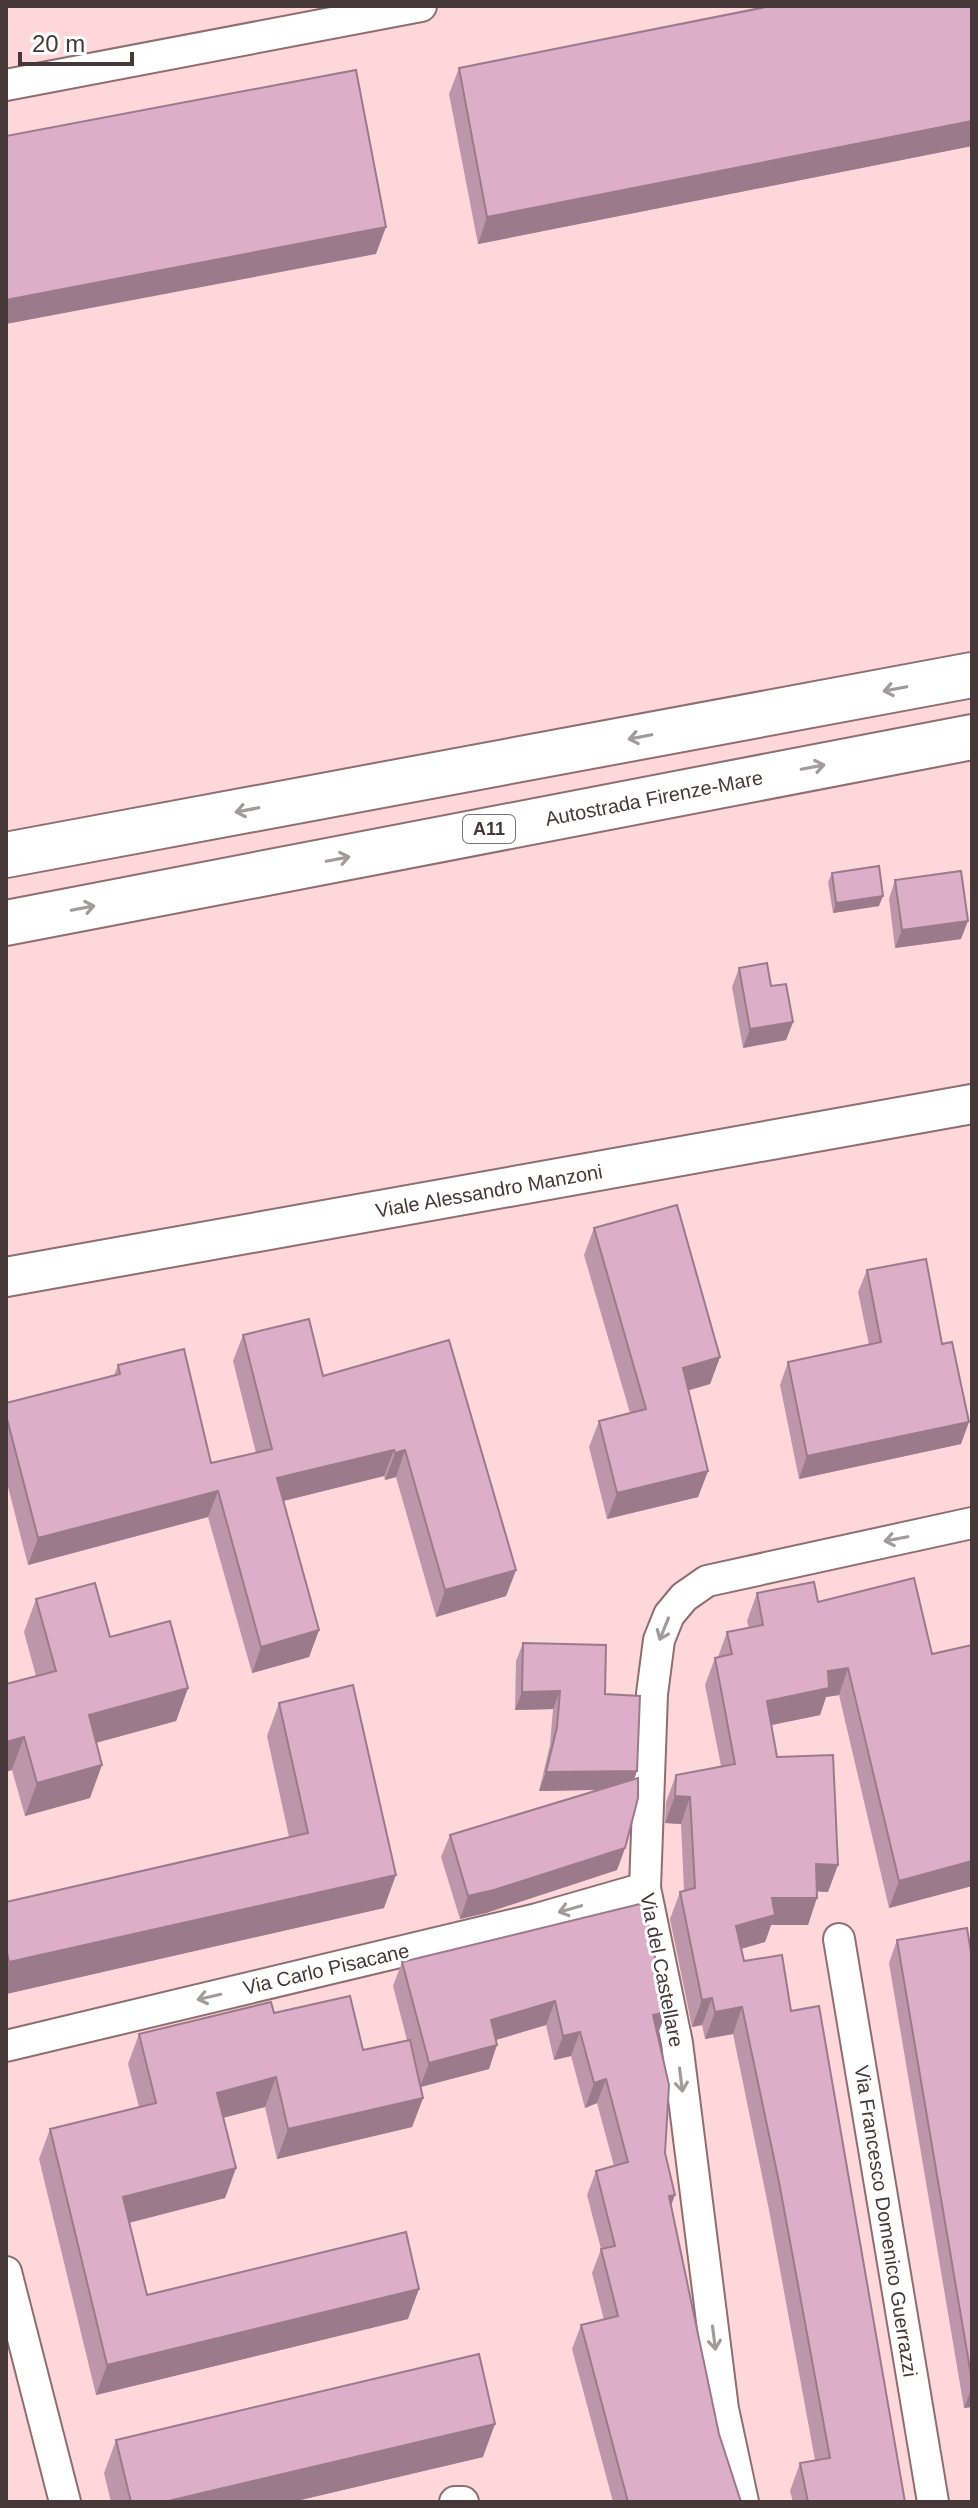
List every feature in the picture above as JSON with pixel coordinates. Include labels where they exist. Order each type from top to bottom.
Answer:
[{"type":"highway","points":[[6,855],[972,675]]},
{"type":"highway","name":"Autostrada Firenze-Mare","points":[[6,923],[972,737]]},
{"type":"street","points":[[6,85],[421,6]]},
{"type":"street","name":"Viale Alessandro Manzoni","points":[[6,1277],[972,1104]]},
{"type":"street","name":"Via del Castellare","points":[[743,2502],[723,2409],[677,2043],[645,1888],[652,1694],[659,1640],[669,1615],[684,1597],[707,1581],[972,1523]]},
{"type":"street","name":"Via Carlo Pisacane","points":[[6,2046],[537,1919],[645,1888]]},
{"type":"street","name":"Via Francesco Domenico Guerrazzi","points":[[839,1939],[933,2502]]},
{"type":"street","points":[[6,2272],[14,2330],[65,2502]]},
{"type":"street","points":[[455,2502],[463,2502]]},
{"type":"building","points":[[771,6],[972,6],[972,121],[487,217],[459,68]]},
{"type":"building","points":[[356,70],[386,227],[6,300],[6,136]]},
{"type":"building","points":[[879,866],[883,896],[836,903],[832,873]]},
{"type":"building","points":[[961,871],[968,921],[902,930],[895,880]]},
{"type":"building","points":[[767,963],[771,986],[786,984],[793,1022],[750,1029],[739,968]]},
{"type":"building","points":[[677,1205],[720,1357],[683,1368],[708,1471],[617,1493],[599,1421],[646,1409],[594,1228]]},
{"type":"building","points":[[926,1259],[942,1344],[952,1342],[969,1422],[807,1456],[788,1362],[881,1342],[867,1270]]},
{"type":"building","points":[[309,1319],[323,1376],[449,1340],[516,1570],[445,1590],[405,1450],[277,1478],[319,1630],[261,1647],[218,1491],[38,1538],[6,1415],[6,1403],[120,1374],[118,1365],[184,1349],[211,1463],[272,1449],[243,1335]]},
{"type":"building","points":[[914,1578],[932,1654],[972,1645],[972,1861],[899,1881],[848,1668],[828,1671],[829,1688],[767,1701],[777,1757],[833,1755],[838,1865],[816,1864],[817,1898],[772,1898],[775,1915],[736,1926],[744,1961],[782,1955],[791,2011],[819,2006],[905,2502],[808,2502],[800,2463],[830,2458],[779,2182],[742,2007],[715,2012],[712,1998],[702,2000],[680,1892],[695,1888],[690,1797],[675,1796],[676,1775],[735,1764],[715,1658],[732,1654],[727,1632],[763,1625],[757,1593],[814,1582],[818,1602]]},
{"type":"building","points":[[95,1583],[110,1637],[170,1621],[188,1688],[89,1715],[102,1765],[37,1783],[24,1737],[6,1742],[6,1684],[56,1671],[36,1599]]},
{"type":"building","points":[[523,1643],[606,1645],[605,1694],[640,1696],[637,1771],[546,1772],[557,1727],[560,1691],[522,1692]]},
{"type":"building","points":[[353,1685],[396,1875],[9,1962],[6,1902],[308,1833],[279,1703]]},
{"type":"building","points":[[638,1778],[638,1798],[625,1848],[468,1896],[450,1835]]},
{"type":"building","points":[[644,1903],[666,2012],[653,2015],[669,2085],[665,2153],[675,2195],[669,2196],[719,2434],[741,2502],[628,2502],[581,2325],[618,2316],[601,2249],[615,2246],[596,2171],[628,2162],[606,2079],[594,2083],[580,2032],[563,2036],[555,2001],[491,2020],[497,2045],[429,2063],[402,1962]]},
{"type":"building","points":[[967,1928],[972,1958],[972,2381],[897,1940]]},
{"type":"building","points":[[350,1996],[363,2050],[410,2040],[423,2098],[288,2129],[276,2077],[217,2093],[236,2168],[123,2197],[147,2295],[406,2232],[419,2289],[107,2365],[50,2129],[156,2103],[139,2034],[271,2002],[274,2013]]},
{"type":"building","points":[[479,2354],[495,2424],[164,2502],[131,2502],[116,2440]]}]
